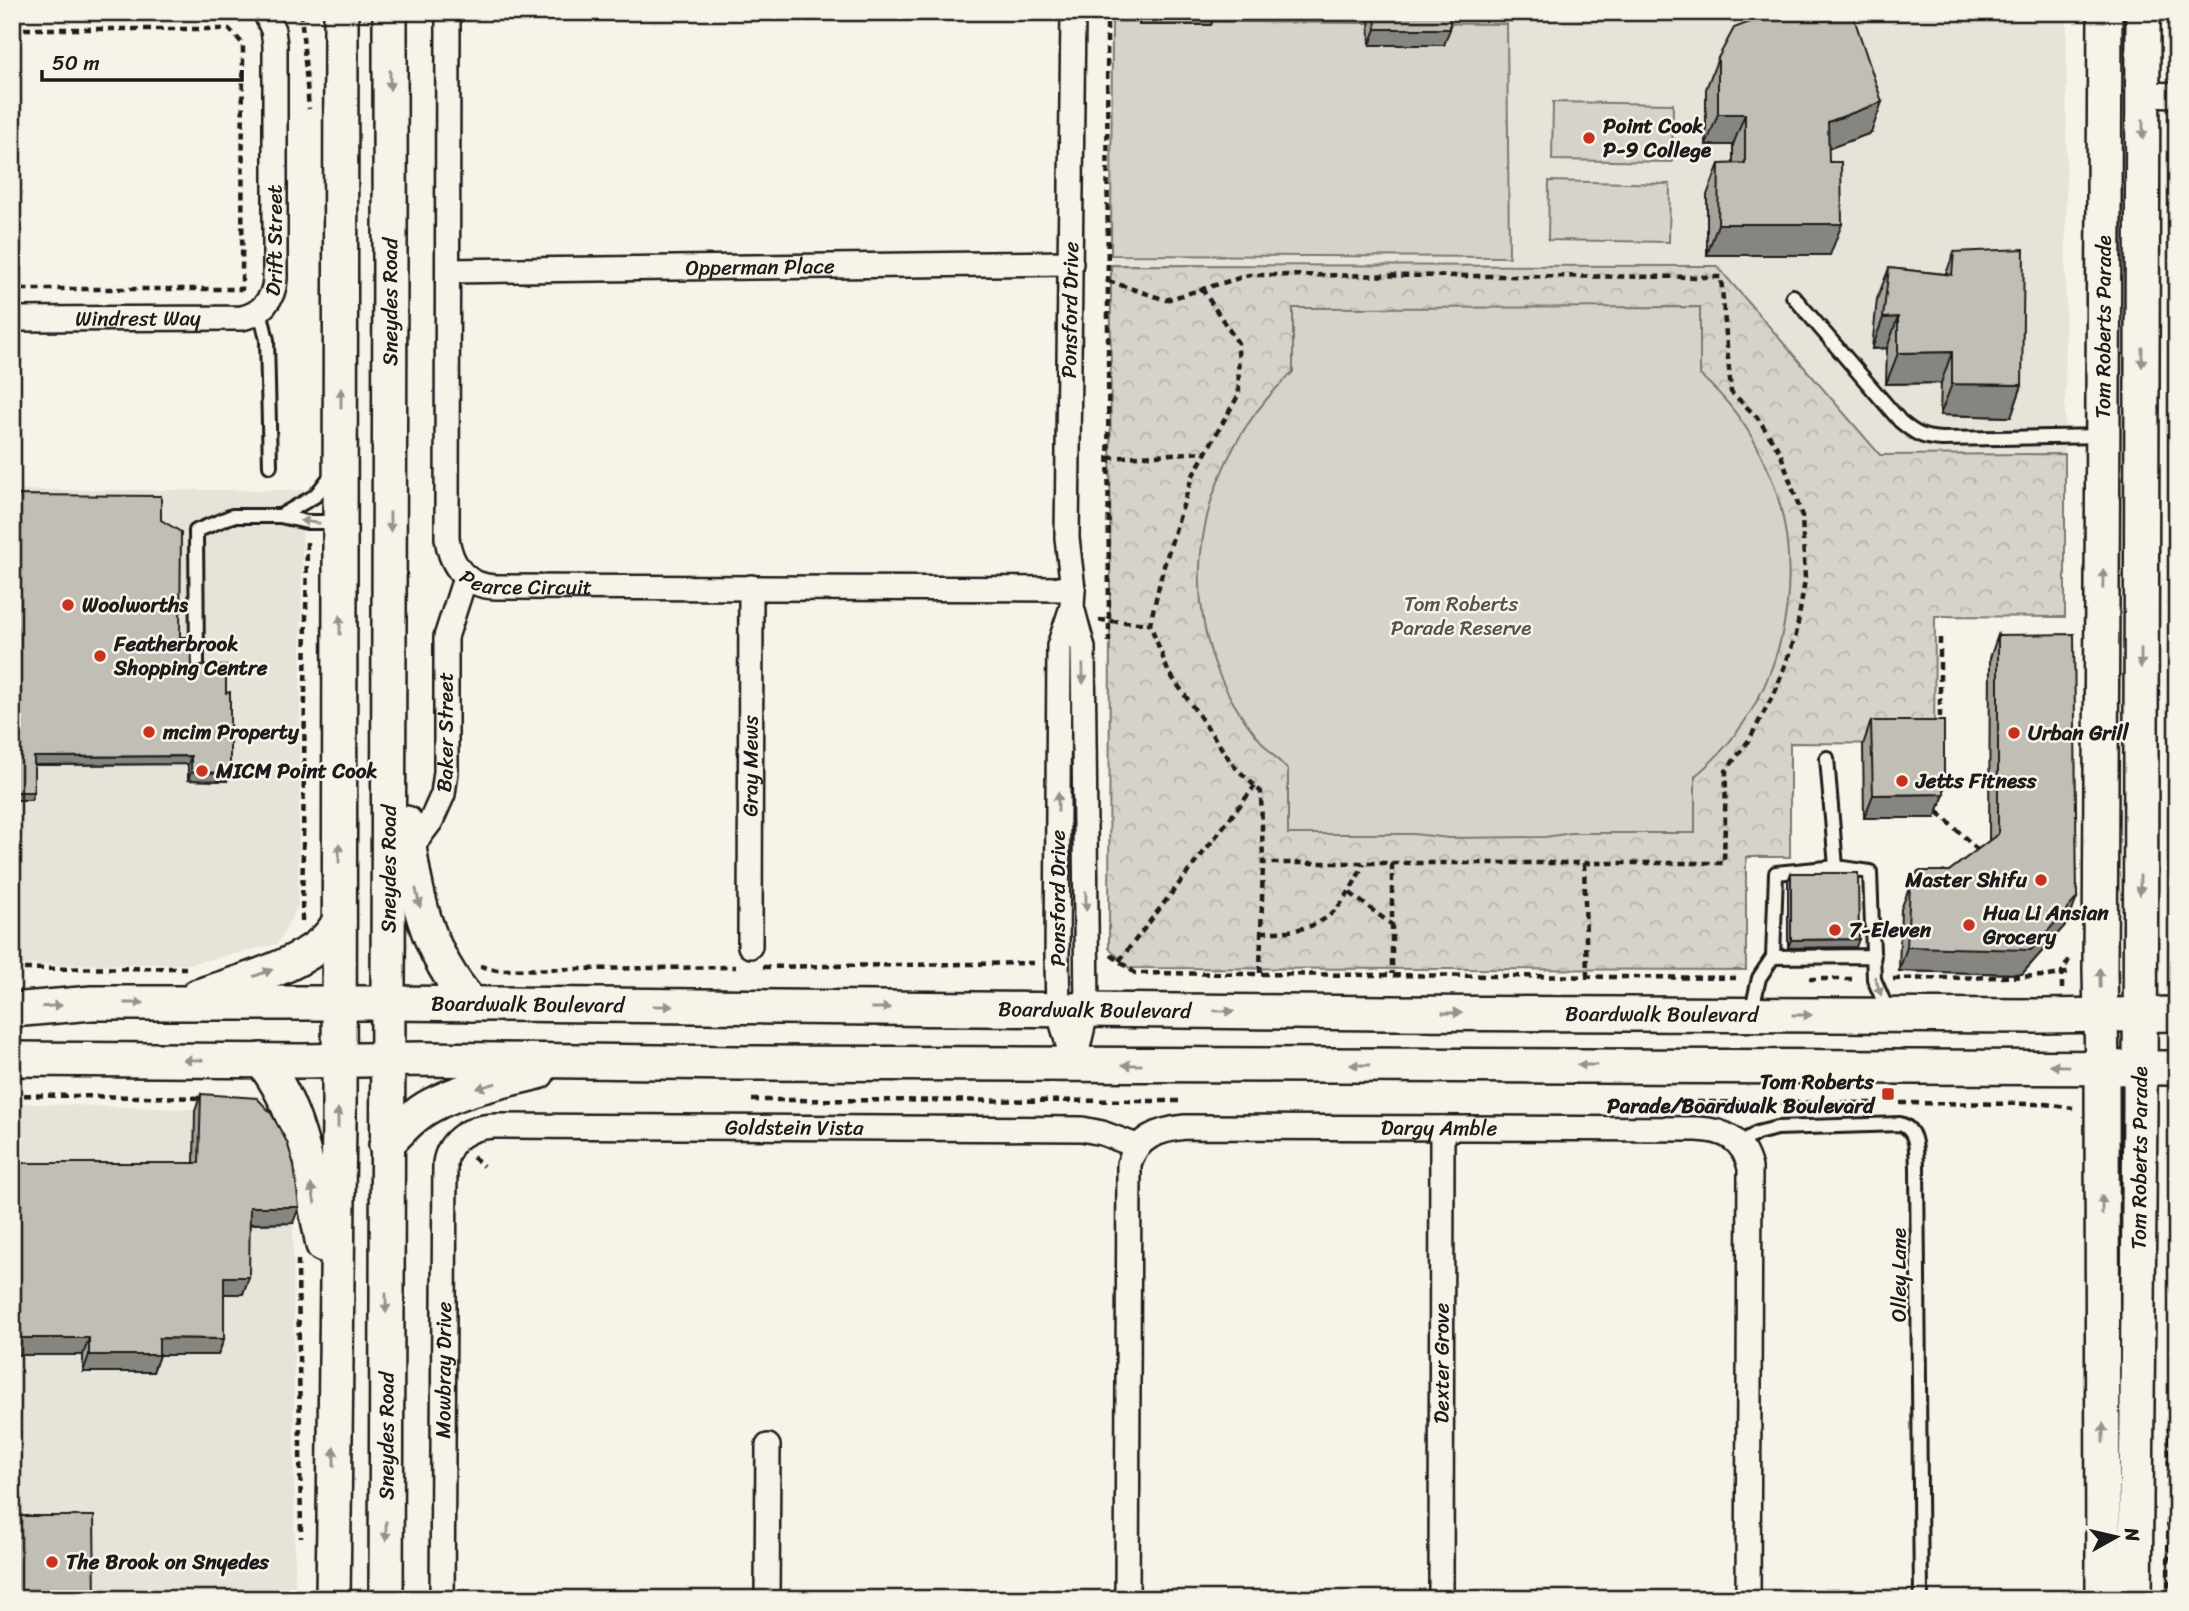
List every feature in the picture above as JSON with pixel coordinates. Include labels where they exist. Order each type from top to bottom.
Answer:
[{"type":"main road","points":[[333,1599],[339,1060],[341,12]]},
{"type":"main road","name":"Sneydes Road","points":[[386,1599],[387,1058],[388,1003],[399,861],[390,685],[390,12]]},
{"type":"main road","name":"Tom Roberts Parade","points":[[2105,12],[2101,1015],[2120,1482],[2135,1599]]},
{"type":"main road","name":"Tom Roberts Parade","points":[[2103,1599],[2120,1482],[2140,1069],[2143,12]]},
{"type":"main road","points":[[341,522],[359,506],[375,480],[381,452],[388,380]]},
{"type":"main road","points":[[2102,642],[2141,613]]},
{"type":"main road","points":[[2103,718],[2141,718]]},
{"type":"main road","points":[[399,861],[445,970],[472,1004]]},
{"type":"main road","points":[[176,1003],[290,961],[326,940],[333,934],[339,921]]},
{"type":"main road","name":"Boardwalk Boulevard","points":[[12,1010],[57,1005],[388,1003],[1889,1016],[2177,1014]]},
{"type":"main road","points":[[12,1059],[387,1058],[1073,1064],[2177,1068]]},
{"type":"main road","points":[[261,1060],[277,1081],[293,1118],[311,1184],[336,1309]]},
{"type":"main road","points":[[386,1145],[413,1118],[431,1105],[475,1089],[576,1061]]},
{"type":"street","name":"Drift Street","points":[[260,310],[271,295],[275,279],[275,46],[273,30],[265,12]]},
{"type":"street","name":"Pearce Circuit","points":[[448,12],[447,538],[451,559],[465,578],[484,586],[496,587],[751,587],[1072,598]]},
{"type":"street","name":"Ponsford Drive","points":[[1073,12],[1067,538],[1072,598],[1059,646],[1073,1064]]},
{"type":"street","points":[[2144,94],[2177,95]]},
{"type":"street","name":"Opperman Place","points":[[448,271],[1071,264]]},
{"type":"street","name":"Windrest Way","points":[[12,319],[230,319],[247,317],[260,310]]},
{"type":"street","name":"Baker Street","points":[[399,861],[431,821],[443,794],[446,772],[446,637],[465,578]]},
{"type":"street","name":"Gray Mews","points":[[750,946],[751,587]]},
{"type":"street","name":"Goldstein Vista","points":[[453,1143],[474,1129],[494,1126],[1082,1129],[1137,1146]]},
{"type":"street","name":"Dargy Amble","points":[[1137,1146],[1160,1131],[1185,1128],[1708,1129],[1730,1135],[1739,1144]]},
{"type":"street","name":"Dexter Grove","points":[[1441,1599],[1442,1128]]},
{"type":"street","name":"Mowbray Drive","points":[[442,1599],[445,1170],[446,1156],[453,1143]]},
{"type":"street","points":[[1739,1144],[1748,1159],[1750,1184],[1748,1599]]},
{"type":"street","points":[[1127,1599],[1129,1174],[1131,1157],[1137,1146]]},
{"type":"street","points":[[767,1599],[768,1446]]},
{"type":"lane","points":[[1793,296],[1900,421],[1916,435],[1942,439],[2103,436]]},
{"type":"lane","name":"Drift Street","points":[[260,310],[267,340],[270,466]]},
{"type":"lane","points":[[280,516],[319,493],[340,456]]},
{"type":"lane","points":[[197,663],[196,531],[232,516],[280,516],[312,523],[341,522]]},
{"type":"lane","points":[[1827,758],[1836,867]]},
{"type":"lane","points":[[1751,1015],[1759,978],[1773,957],[1776,873],[1836,867],[1870,872],[1874,979],[1889,1016]]},
{"type":"lane","points":[[1773,957],[1874,956]]},
{"type":"lane","name":"Olley Lane","points":[[1739,1144],[1757,1133],[1794,1126],[1900,1124],[1907,1126],[1912,1132],[1916,1142],[1917,1167],[1921,1599]]},
{"type":"path","points":[[1107,12],[1109,648]]},
{"type":"path","points":[[12,29],[229,29],[243,44],[242,289],[12,289]]},
{"type":"path","points":[[1108,281],[1166,300],[1249,275],[1721,277],[1731,392],[1756,417],[1780,452],[1802,516],[1805,580],[1796,635],[1776,690],[1749,740],[1726,771],[1724,863],[1263,863]]},
{"type":"path","points":[[1202,289],[1238,344],[1239,394],[1192,477],[1178,517],[1150,624],[1168,671],[1234,766],[1261,792],[1263,863],[1259,973]]},
{"type":"path","points":[[1108,458],[1206,452]]},
{"type":"path","points":[[1094,620],[1150,624]]},
{"type":"path","points":[[1940,638],[1940,733]]},
{"type":"path","points":[[1119,961],[1255,786]]},
{"type":"path","points":[[1940,787],[1940,814],[1987,859]]},
{"type":"path","points":[[1261,932],[1290,932],[1321,923],[1350,893],[1364,863]]},
{"type":"path","points":[[1392,863],[1392,974]]},
{"type":"path","points":[[1584,863],[1587,976]]},
{"type":"path","points":[[1350,893],[1392,924]]},
{"type":"path","points":[[12,1095],[214,1099]]},
{"type":"path","points":[[298,1255],[301,1545]]},
{"type":"shaded area","name":"Point Cook P-9 College","points":[[1112,12],[2067,12],[2065,454],[1880,455],[1716,266],[1111,265]]},
{"type":"shaded area","name":"Featherbrook Shopping Centre","points":[[12,490],[303,490],[298,906],[277,944],[189,964],[12,965]]},
{"type":"shaded area","points":[[12,1103],[246,1111],[284,1161],[293,1224],[295,1599],[12,1599]]},
{"type":"green space","points":[[1112,21],[1507,24],[1509,257],[1111,255]]},
{"type":"green space","points":[[1553,102],[1673,104],[1672,162],[1552,160]]},
{"type":"green space","points":[[1549,181],[1670,184],[1669,242],[1548,240]]},
{"type":"green space","name":"Tom Roberts Parade Reserve","points":[[1111,265],[1717,266],[1880,455],[2065,454],[2065,617],[1935,616],[1934,744],[1790,743],[1790,857],[1746,857],[1746,970],[1129,968],[1109,948]]},
{"type":"green space","points":[[1700,307],[1700,375],[1739,418],[1767,467],[1784,521],[1789,577],[1782,632],[1765,685],[1735,734],[1695,776],[1695,833],[1572,833],[1545,837],[1449,838],[1414,834],[1288,834],[1288,770],[1259,739],[1240,713],[1214,662],[1203,617],[1200,572],[1205,528],[1217,485],[1236,443],[1261,406],[1293,372],[1293,308]]},
{"type":"building","points":[[1375,12],[1450,12],[1450,29],[1376,29]]},
{"type":"building","points":[[1776,12],[1852,12],[1882,102],[1828,122],[1829,162],[1841,162],[1842,224],[1718,224],[1719,164],[1745,163],[1745,114],[1718,114],[1718,58],[1734,28]]},
{"type":"building","points":[[2024,249],[2022,385],[1952,384],[1952,352],[1898,353],[1898,317],[1883,318],[1889,268],[1952,275],[1954,252]]},
{"type":"building","name":"Featherbrook Shopping Centre","points":[[12,495],[161,496],[161,520],[181,532],[180,637],[191,637],[192,666],[226,666],[226,693],[230,692],[230,773],[191,772],[191,756],[34,757],[34,792],[12,792]]},
{"type":"building","points":[[2074,634],[2077,898],[2031,950],[1907,947],[1910,886],[1918,871],[1949,871],[1998,834],[1998,635]]},
{"type":"building","points":[[1871,721],[1944,721],[1944,794],[1873,795]]},
{"type":"building","points":[[1791,873],[1858,873],[1859,939],[1791,940]]},
{"type":"building","points":[[201,1094],[257,1098],[271,1113],[287,1142],[294,1165],[299,1207],[250,1207],[249,1277],[224,1277],[224,1339],[159,1338],[159,1355],[89,1355],[89,1338],[12,1338],[12,1163],[199,1163]]},
{"type":"building","name":"The Brook on Snyedes","points":[[12,1516],[94,1516],[95,1599],[12,1599]]},
{"type":"place","name":"Point Cook P-9 College","points":[[1589,138]]},
{"type":"place","name":"Woolworths","points":[[68,605]]},
{"type":"place","name":"Featherbrook Shopping Centre","points":[[100,656]]},
{"type":"place","name":"mcim Property","points":[[149,732]]},
{"type":"place","name":"Urban Grill","points":[[2014,733]]},
{"type":"place","name":"MICM Point Cook","points":[[202,771]]},
{"type":"place","name":"Jetts Fitness","points":[[1902,781]]},
{"type":"place","name":"Master Shifu","points":[[2041,880]]},
{"type":"place","name":"Hua Li Ansian Grocery","points":[[1969,925]]},
{"type":"place","name":"7-Eleven","points":[[1835,930]]},
{"type":"place","name":"Tom Roberts Parade/Boardwalk Boulevard","points":[[1888,1094]]},
{"type":"place","name":"The Brook on Snyedes","points":[[52,1562]]}]
